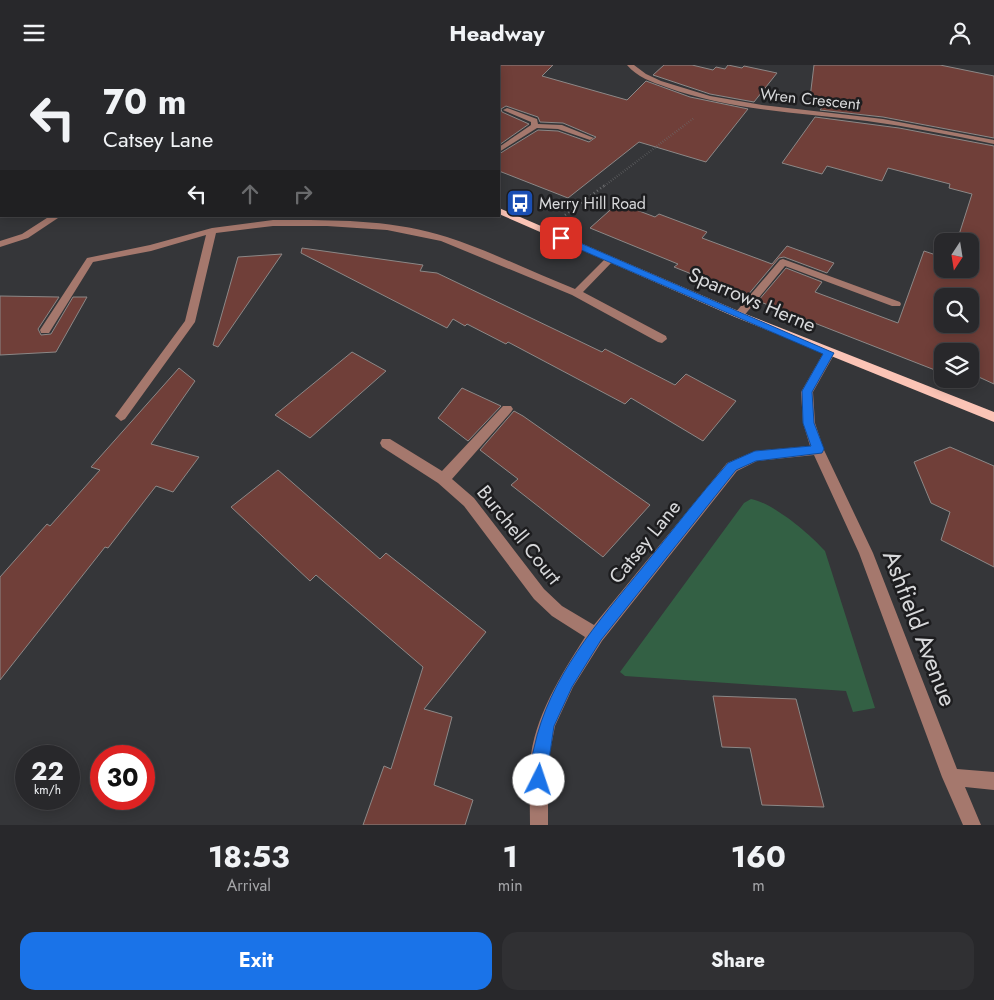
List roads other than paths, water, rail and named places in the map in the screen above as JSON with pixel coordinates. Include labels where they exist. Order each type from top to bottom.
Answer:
[{"type":"main road","name":"Sparrows Herne","points":[[500,211],[829,353],[994,417]]},
{"type":"street","name":"Wren Crescent","points":[[630,65],[649,78],[668,86],[712,99],[762,108],[866,119],[994,142]]},
{"type":"street","points":[[507,110],[529,118],[534,121],[535,126]]},
{"type":"street","points":[[500,149],[535,126],[559,127],[590,138]]},
{"type":"street","points":[[0,243],[26,236],[55,217]]},
{"type":"street","points":[[45,330],[90,261],[151,248],[212,231],[274,223],[327,223],[387,227],[444,239],[576,293],[662,339]]},
{"type":"street","points":[[121,416],[190,322],[212,231]]},
{"type":"street","points":[[576,293],[610,259]]},
{"type":"street","points":[[738,315],[783,262],[896,304]]},
{"type":"street","points":[[818,449],[809,423],[807,391],[829,353]]},
{"type":"street","points":[[443,479],[507,409]]},
{"type":"street","name":"Burchell Court","points":[[386,443],[443,479],[469,502],[539,594],[557,611],[596,635]]},
{"type":"street","name":"Catsey Lane","points":[[539,825],[539,762],[547,725],[566,681],[596,635],[732,467],[755,456],[818,449]]},
{"type":"street","name":"Ashfield Avenue","points":[[818,449],[866,553],[951,777],[972,825]]},
{"type":"street","points":[[951,777],[994,781]]},
{"type":"place","name":"Merry Hill Road","points":[[520,203]]}]
